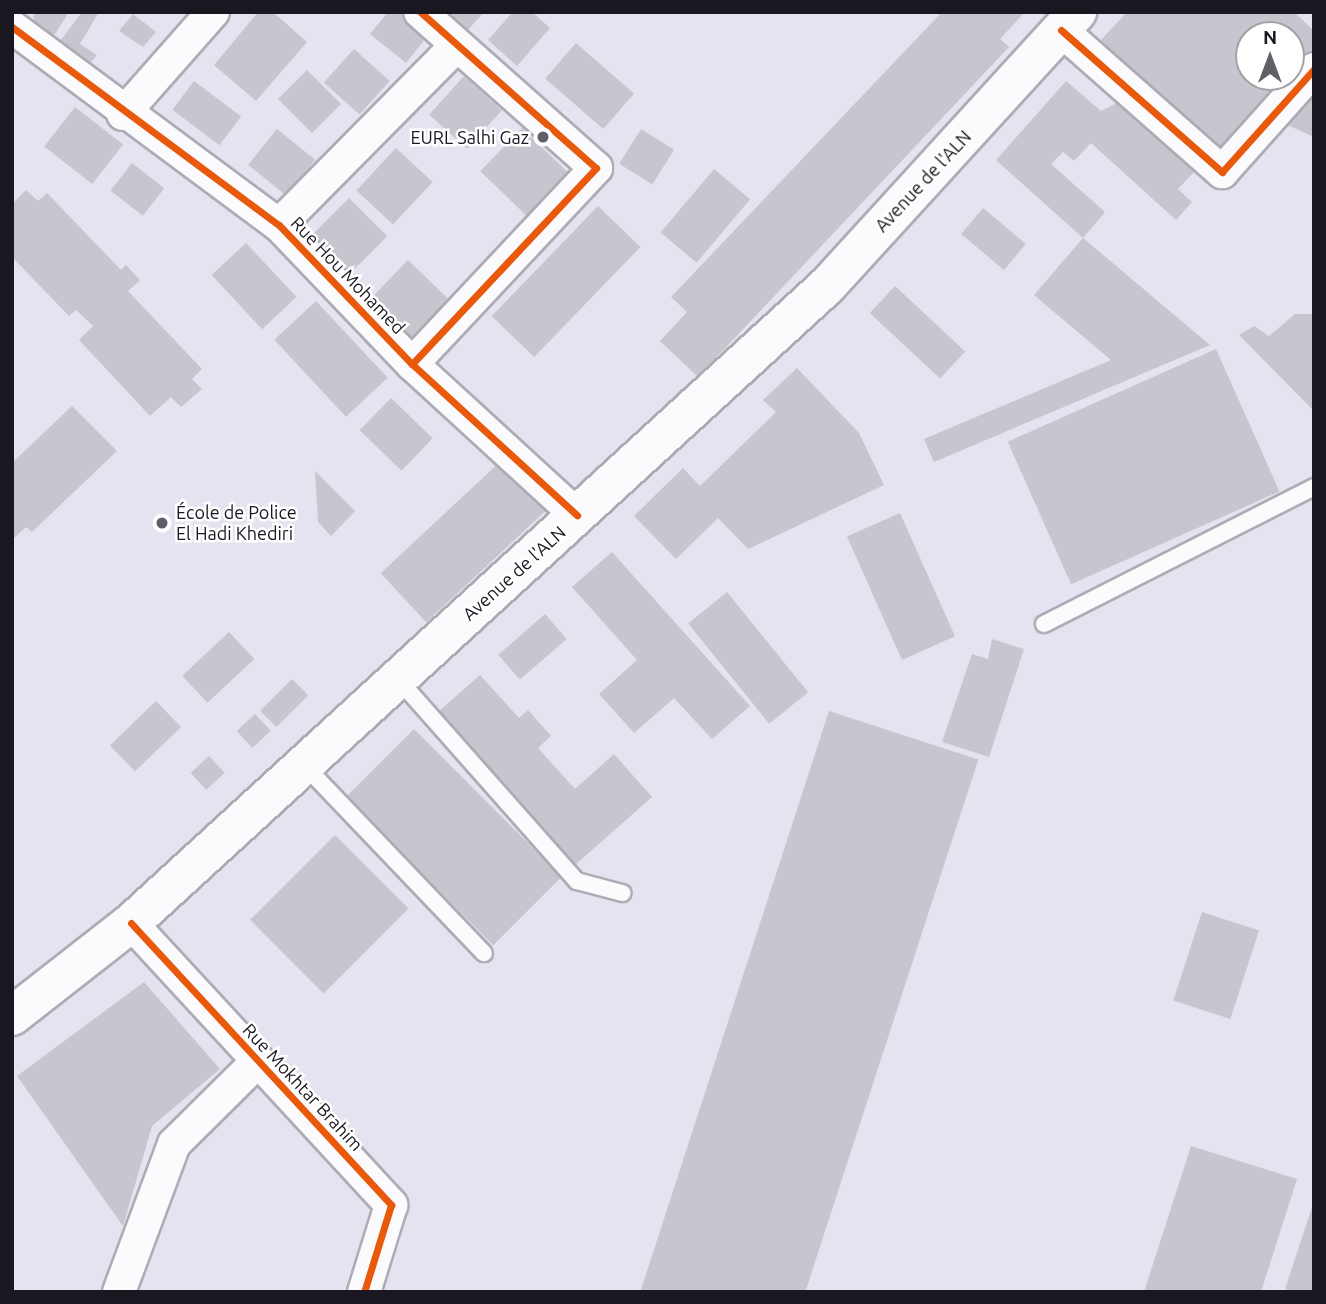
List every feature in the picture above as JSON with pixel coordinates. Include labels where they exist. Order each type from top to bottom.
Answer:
[{"type":"main road","name":"Avenue de l'ALN","points":[[12,1016],[131,923],[827,286],[1069,21]]},
{"type":"street","points":[[123,114],[213,12]]},
{"type":"street","points":[[412,363],[596,168],[420,12]]},
{"type":"street","points":[[1069,21],[1222,172],[1314,69]]},
{"type":"street","name":"Rue Hou Mohamed","points":[[12,27],[123,114],[279,225],[412,363],[577,515]]},
{"type":"street","points":[[279,225],[456,46]]},
{"type":"street","name":"Rue Mokhtar Brahim","points":[[131,923],[391,1205],[364,1292]]},
{"type":"street","points":[[119,1292],[174,1144],[257,1062]]},
{"type":"lane","points":[[1044,624],[1314,487]]},
{"type":"lane","points":[[398,679],[577,881],[622,893]]},
{"type":"lane","points":[[305,766],[484,953]]},
{"type":"building","points":[[34,12],[69,12],[55,34],[33,39]]},
{"type":"building","points":[[82,12],[99,12],[80,44],[97,55],[81,73],[54,49]]},
{"type":"building","points":[[258,12],[273,12],[307,42],[256,101],[214,65]]},
{"type":"building","points":[[388,12],[404,12],[430,33],[406,63],[370,34]]},
{"type":"building","points":[[445,12],[484,12],[467,31]]},
{"type":"building","points":[[513,12],[532,12],[550,28],[517,66],[488,40]]},
{"type":"building","points":[[942,12],[1025,12],[1000,39],[1009,47],[698,377],[660,341],[687,312],[671,297]]},
{"type":"building","points":[[1127,12],[1294,12],[1303,21],[1235,21],[1235,91],[1275,91],[1220,150],[1100,41]]},
{"type":"building","points":[[133,14],[156,32],[143,47],[119,31]]},
{"type":"building","points":[[1305,22],[1314,31],[1314,49],[1305,58]]},
{"type":"building","points":[[576,43],[634,94],[603,129],[545,78]]},
{"type":"building","points":[[354,49],[390,81],[360,115],[324,82]]},
{"type":"building","points":[[307,70],[341,104],[312,133],[278,99]]},
{"type":"building","points":[[464,76],[502,110],[467,149],[429,115]]},
{"type":"building","points":[[194,81],[241,117],[219,145],[172,110]]},
{"type":"building","points":[[1066,81],[1101,111],[1119,102],[1196,170],[1178,189],[1192,202],[1176,220],[1091,143],[1074,161],[1063,152],[1051,164],[1105,212],[1083,238],[996,160]]},
{"type":"building","points":[[1314,94],[1314,137],[1285,124]]},
{"type":"building","points":[[75,107],[123,145],[92,184],[44,146]]},
{"type":"building","points":[[522,128],[569,173],[527,216],[480,171]]},
{"type":"building","points":[[277,129],[315,160],[286,196],[248,165]]},
{"type":"building","points":[[641,129],[674,150],[652,184],[619,164]]},
{"type":"building","points":[[396,148],[433,182],[393,225],[356,190]]},
{"type":"building","points":[[132,163],[164,188],[143,216],[110,191]]},
{"type":"building","points":[[714,169],[750,199],[697,263],[661,233]]},
{"type":"building","points":[[26,190],[38,201],[47,193],[121,270],[126,265],[140,280],[128,291],[202,369],[192,379],[202,389],[181,407],[171,397],[150,416],[79,340],[93,326],[76,310],[69,316],[12,257],[12,204]]},
{"type":"building","points":[[349,198],[387,236],[347,276],[309,238]]},
{"type":"building","points":[[598,206],[640,247],[534,357],[492,316]]},
{"type":"building","points":[[983,208],[1026,244],[1004,270],[961,234]]},
{"type":"building","points":[[1083,238],[1210,345],[934,462],[924,439],[1111,360],[1034,295]]},
{"type":"building","points":[[246,243],[296,297],[262,329],[212,275]]},
{"type":"building","points":[[408,260],[450,301],[410,343],[368,302]]},
{"type":"building","points":[[895,286],[965,351],[940,379],[870,313]]},
{"type":"building","points":[[316,301],[388,378],[346,417],[274,340]]},
{"type":"building","points":[[1295,314],[1314,314],[1314,411],[1239,335],[1254,326],[1269,336]]},
{"type":"building","points":[[1216,349],[1279,492],[1071,584],[1008,442]]},
{"type":"building","points":[[797,368],[859,433],[884,485],[748,549],[718,518],[676,559],[634,516],[683,468],[700,486],[776,412],[763,400]]},
{"type":"building","points":[[391,398],[433,438],[401,471],[360,430]]},
{"type":"building","points":[[72,406],[117,451],[32,532],[26,527],[12,540],[12,463]]},
{"type":"building","points":[[502,460],[548,509],[426,622],[381,573]]},
{"type":"building","points":[[315,471],[355,511],[331,536],[318,522]]},
{"type":"building","points":[[900,513],[955,636],[902,660],[847,537]]},
{"type":"building","points":[[612,552],[750,706],[712,739],[674,698],[634,733],[599,694],[637,660],[572,587]]},
{"type":"building","points":[[727,592],[808,692],[769,724],[688,623]]},
{"type":"building","points":[[545,614],[567,639],[520,680],[498,655]]},
{"type":"building","points":[[229,632],[254,659],[207,703],[182,676]]},
{"type":"building","points":[[992,639],[1024,649],[989,757],[942,742],[972,654],[988,659]]},
{"type":"building","points":[[480,675],[519,718],[528,710],[551,736],[538,748],[575,789],[614,754],[652,797],[575,865],[438,712]]},
{"type":"building","points":[[292,679],[308,695],[276,727],[260,711]]},
{"type":"building","points":[[156,701],[181,727],[135,771],[110,745]]},
{"type":"building","points":[[829,711],[978,760],[805,1292],[640,1292]]},
{"type":"building","points":[[255,714],[271,731],[252,748],[237,731]]},
{"type":"building","points":[[414,729],[562,877],[493,945],[345,798]]},
{"type":"building","points":[[209,756],[225,773],[206,790],[191,773]]},
{"type":"building","points":[[335,835],[409,909],[324,993],[250,920]]},
{"type":"building","points":[[1202,912],[1259,931],[1230,1019],[1173,1000]]},
{"type":"building","points":[[144,982],[220,1069],[152,1126],[123,1226],[17,1076]]},
{"type":"building","points":[[1191,1146],[1297,1179],[1261,1292],[1144,1292]]},
{"type":"building","points":[[1314,1201],[1314,1292],[1293,1292],[1285,1289]]},
{"type":"cycle path","points":[[412,364],[596,168],[420,12]]},
{"type":"cycle path","points":[[12,27],[279,225],[412,364],[577,515]]},
{"type":"cycle path","points":[[1061,30],[1222,172],[1314,69]]},
{"type":"cycle path","points":[[131,923],[391,1205],[364,1292]]},
{"type":"place","name":"EURL Salhi Gaz","points":[[543,137]]},
{"type":"place","name":"École de Police El Hadi Khediri","points":[[162,523]]}]
